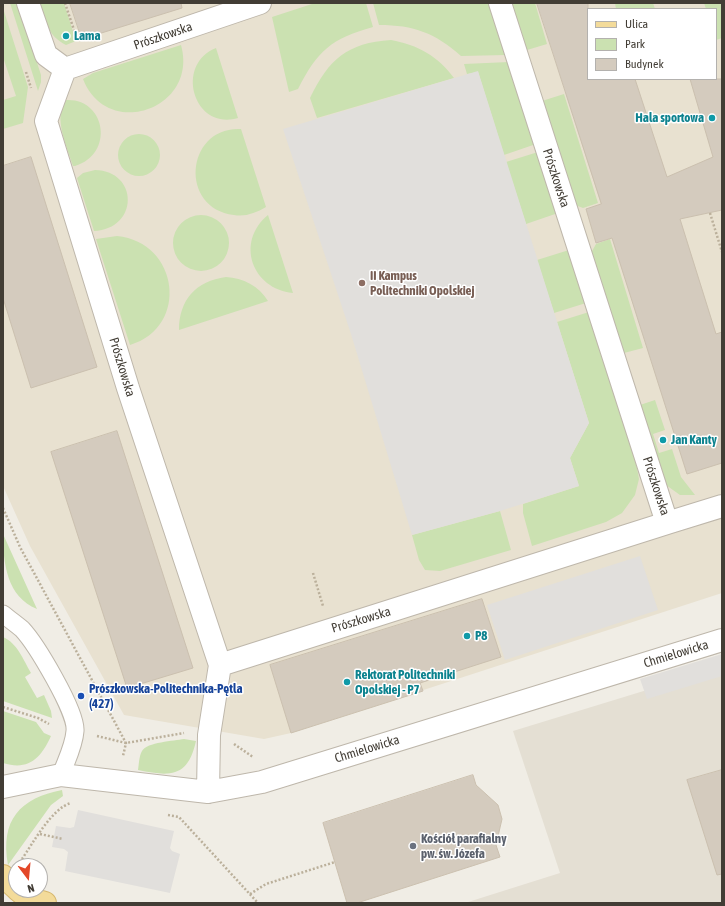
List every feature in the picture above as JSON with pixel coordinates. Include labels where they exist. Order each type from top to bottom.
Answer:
[{"type":"main road","points":[[28,898],[45,903]]},
{"type":"street","points":[[28,3],[46,55],[65,69]]},
{"type":"street","name":"Prószkowska","points":[[208,792],[209,735],[220,665],[128,388],[46,121],[65,69],[215,10],[260,3]]},
{"type":"street","name":"Prószkowska","points":[[220,665],[667,523],[500,3]]},
{"type":"street","points":[[667,523],[722,506]]},
{"type":"street","name":"Chmielowicka","points":[[3,787],[61,775],[118,780],[186,791],[208,792],[262,782],[722,640]]},
{"type":"lane","points":[[3,614],[22,630],[33,645],[66,700],[74,718],[75,731],[61,775]]},
{"type":"path","points":[[710,213],[722,252]]},
{"type":"path","points":[[3,508],[20,547],[126,743],[118,780]]},
{"type":"path","points":[[231,743],[255,758],[262,782]]},
{"type":"path","points":[[23,858],[54,814],[66,804],[78,801]]},
{"type":"path","points":[[164,814],[179,817],[258,903]]},
{"type":"path","points":[[40,834],[63,839]]},
{"type":"path","points":[[250,894],[266,884],[335,862]]},
{"type":"shaded area","name":"II Kampus Politechniki Opolskiej","points":[[3,3],[722,3],[722,593],[291,733],[264,739],[124,715],[30,546],[3,486]]},
{"type":"shaded area","points":[[478,71],[589,423],[570,458],[579,486],[500,511],[412,535],[351,334],[283,129]]},
{"type":"shaded area","points":[[640,556],[658,610],[505,660],[487,605]]},
{"type":"shaded area","points":[[722,654],[722,676],[647,699],[640,679]]},
{"type":"shaded area","points":[[722,667],[722,903],[465,903],[560,873],[513,731]]},
{"type":"shaded area","points":[[78,810],[174,831],[170,848],[172,851],[180,854],[170,893],[65,871],[68,852],[64,849],[52,847],[56,826],[70,828],[74,827]]},
{"type":"green space","points":[[10,3],[18,3],[41,75],[41,82],[38,91]]},
{"type":"green space","points":[[40,3],[64,3],[76,41],[66,45],[51,33]]},
{"type":"green space","points":[[315,3],[366,3],[373,27],[346,36],[327,48],[319,55],[298,89],[289,92],[272,17]]},
{"type":"green space","points":[[373,3],[490,3],[506,55],[461,56],[442,41],[423,32],[392,25],[379,25]]},
{"type":"green space","points":[[512,3],[535,3],[547,44],[527,50]]},
{"type":"green space","points":[[615,3],[653,3],[655,8],[616,8]]},
{"type":"green space","points":[[704,3],[722,3],[722,38],[717,40],[717,8],[706,8]]},
{"type":"green space","points":[[3,8],[28,87],[23,123],[3,129],[3,100],[16,96],[3,57]]},
{"type":"green space","points":[[391,40],[419,48],[441,63],[454,78],[317,118],[310,98],[317,84],[332,63],[351,49],[362,45]]},
{"type":"green space","points":[[181,45],[183,67],[177,86],[164,100],[148,109],[129,112],[111,109],[95,98],[83,79],[93,73]]},
{"type":"green space","points":[[216,48],[238,118],[223,119],[210,115],[201,106],[195,94],[193,81],[196,68],[203,56]]},
{"type":"green space","points":[[509,62],[536,144],[504,155],[478,72],[467,74],[464,64]]},
{"type":"green space","points":[[564,94],[598,203],[583,208],[575,205],[542,101]]},
{"type":"green space","points":[[66,100],[80,102],[90,108],[97,117],[100,128],[100,139],[96,150],[88,160],[75,166],[73,166],[62,133],[60,114],[62,106]]},
{"type":"green space","points":[[241,129],[266,207],[250,214],[234,215],[216,209],[204,198],[197,184],[196,168],[200,153],[209,140],[223,132]]},
{"type":"green space","points":[[135,134],[143,134],[151,137],[157,143],[160,155],[157,167],[151,173],[143,176],[135,176],[127,173],[121,167],[118,159],[118,151],[121,143],[127,137]]},
{"type":"green space","points":[[538,152],[558,213],[526,224],[506,162]]},
{"type":"green space","points":[[95,170],[109,173],[120,180],[126,189],[128,200],[126,211],[119,221],[109,228],[94,231],[77,178],[83,173]]},
{"type":"green space","points":[[195,215],[207,215],[217,219],[225,227],[229,237],[229,249],[225,259],[217,267],[207,271],[195,271],[185,267],[177,259],[173,249],[173,237],[177,227],[185,219]]},
{"type":"green space","points":[[268,215],[293,293],[279,290],[267,283],[258,274],[253,263],[251,250],[252,238],[258,226]]},
{"type":"green space","points":[[117,236],[138,242],[154,253],[164,268],[169,286],[169,304],[162,321],[149,335],[130,345],[96,239]]},
{"type":"green space","points":[[610,239],[643,348],[624,353],[591,253],[596,244]]},
{"type":"green space","points":[[569,250],[586,303],[554,313],[537,260]]},
{"type":"green space","points":[[226,277],[238,279],[250,284],[260,291],[268,301],[179,330],[182,310],[191,294],[206,283],[215,279]]},
{"type":"green space","points":[[589,312],[635,457],[639,479],[635,495],[622,513],[606,522],[532,546],[523,513],[523,504],[579,486],[570,458],[589,423],[557,322]]},
{"type":"green space","points":[[655,400],[665,430],[653,434],[659,453],[672,449],[681,477],[695,495],[680,495],[666,485],[640,405]]},
{"type":"green space","points":[[500,511],[511,550],[440,571],[425,570],[419,560],[412,535]]},
{"type":"green space","points":[[3,534],[37,609],[27,604],[13,588],[6,567]]},
{"type":"green space","points":[[3,637],[16,647],[31,673],[25,677],[37,698],[44,695],[51,711],[52,718],[3,701]]},
{"type":"green space","points":[[3,711],[36,722],[44,733],[51,736],[43,751],[33,761],[20,765],[3,763]]},
{"type":"green space","points":[[184,739],[196,741],[193,753],[183,768],[176,772],[169,773],[138,770],[140,755],[145,748],[168,741]]},
{"type":"green space","points":[[62,790],[63,796],[51,805],[13,858],[8,858],[8,865],[6,849],[7,835],[10,824],[24,805],[47,794]]},
{"type":"building","points":[[70,3],[181,3],[182,8],[82,39]]},
{"type":"building","points":[[537,3],[588,3],[587,80],[635,80],[667,177],[713,157],[690,80],[722,79],[722,210],[680,219],[716,334],[722,332],[722,463],[687,474],[612,238],[596,243],[586,209],[601,204]]},
{"type":"building","points":[[31,157],[97,367],[31,388],[3,298],[3,166]]},
{"type":"building","points":[[117,431],[193,668],[127,688],[51,452]]},
{"type":"building","name":"Rektorat Politechniki Opolskiej - P7","points":[[482,599],[501,657],[420,683],[423,691],[291,733],[270,665]]},
{"type":"building","points":[[722,770],[722,874],[717,875],[687,780]]},
{"type":"building","name":"Kościół parafialny pw. św. Józefa","points":[[473,775],[476,785],[498,805],[502,819],[496,845],[500,857],[357,903],[347,903],[323,823]]},
{"type":"place","name":"Lama","points":[[66,36]]},
{"type":"place","name":"Hala sportowa","points":[[712,118]]},
{"type":"place","name":"II Kampus Politechniki Opolskiej","points":[[362,283]]},
{"type":"place","name":"Jan Kanty","points":[[663,440]]},
{"type":"place","name":"P8","points":[[467,636]]},
{"type":"place","name":"Rektorat Politechniki Opolskiej - P7","points":[[347,682]]},
{"type":"place","name":"Prószkowska-Politechnika-Pętla (427)","points":[[81,696]]},
{"type":"place","name":"Kościół parafialny pw. św. Józefa","points":[[413,846]]}]
